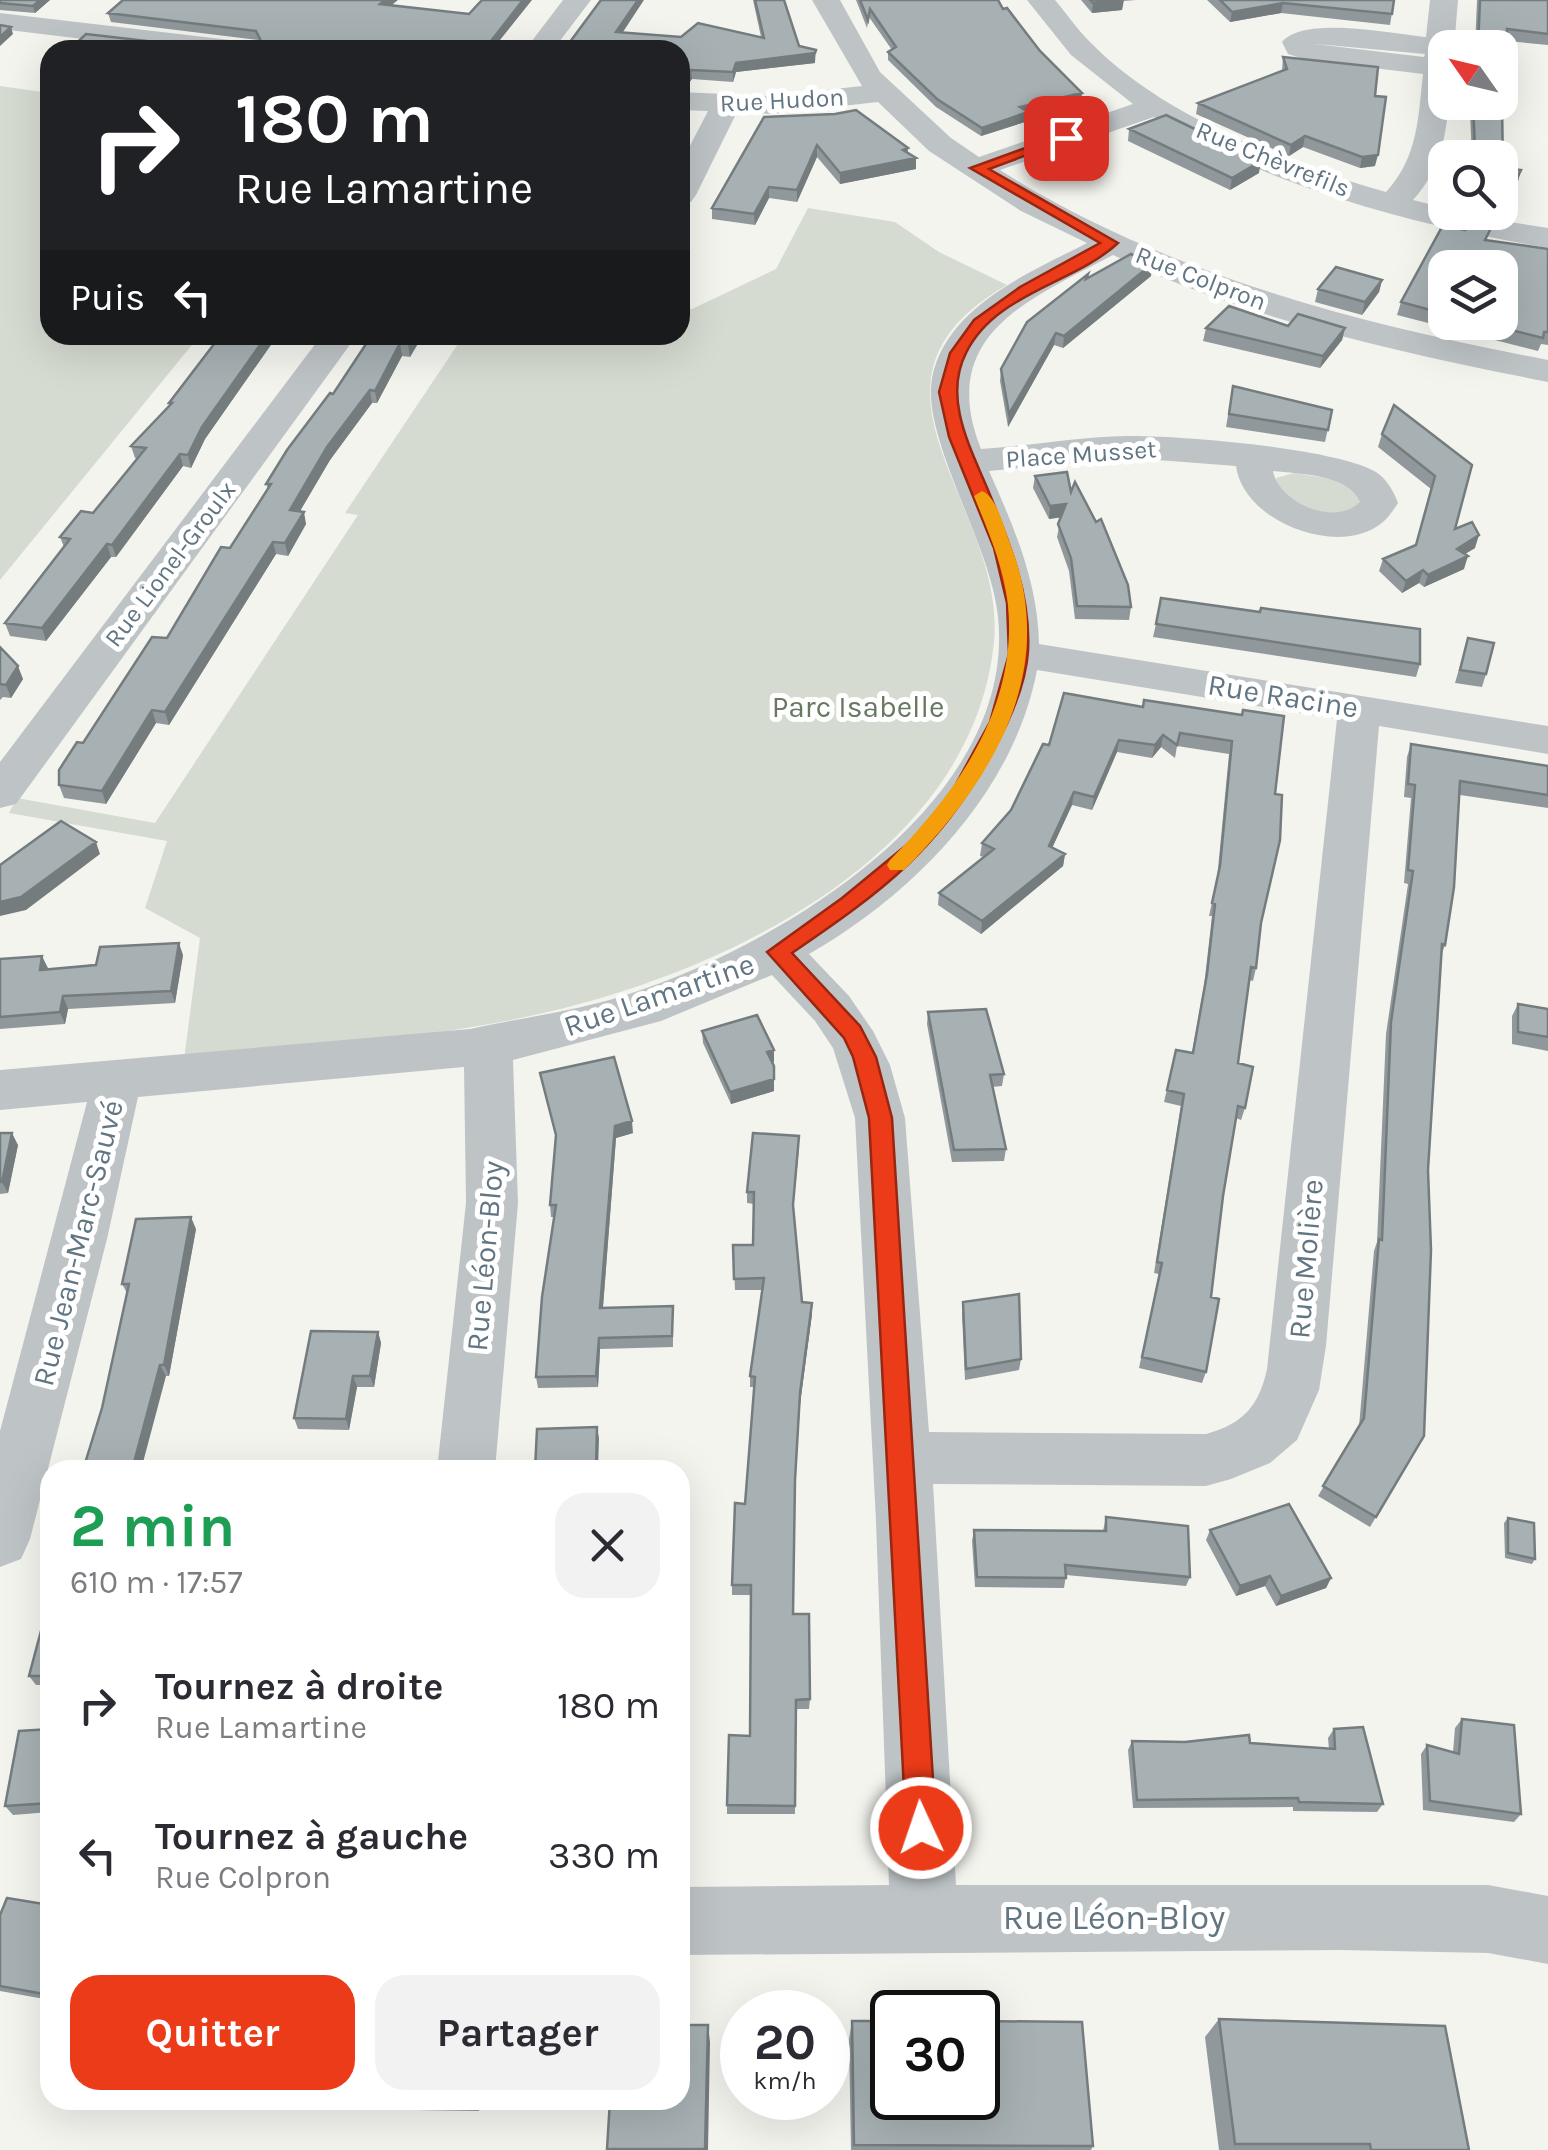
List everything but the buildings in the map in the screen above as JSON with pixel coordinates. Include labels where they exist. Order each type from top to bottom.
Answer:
[{"type":"street","points":[[547,40],[577,0]]},
{"type":"street","name":"Rue Colpron","points":[[826,0],[837,27],[883,92],[912,121],[977,168],[1111,243],[1196,279],[1321,320],[1430,349],[1548,371]]},
{"type":"street","name":"Rue Chèvrefils","points":[[1041,0],[1076,44],[1156,106],[1282,167],[1393,204],[1548,238]]},
{"type":"street","points":[[1393,204],[1418,176],[1427,158],[1444,0]]},
{"type":"street","points":[[66,29],[91,7]]},
{"type":"street","points":[[0,21],[161,40]]},
{"type":"street","name":"Rue Hudon","points":[[690,102],[726,106],[798,104],[883,92]]},
{"type":"street","points":[[690,176],[726,106]]},
{"type":"street","points":[[977,168],[1156,106]]},
{"type":"street","name":"Rue Lamartine","points":[[0,1090],[523,1040],[620,1015],[778,952],[876,883],[939,823],[990,744],[1019,654],[1011,574],[954,425],[947,392],[954,361],[967,337],[1010,299],[1111,243]]},
{"type":"street","name":"Rue Lionel-Groulx","points":[[0,792],[333,345]]},
{"type":"street","name":"Place Musset","points":[[968,461],[1128,447],[1252,460]]},
{"type":"street","name":"Rue Racine","points":[[1019,654],[1548,740]]},
{"type":"street","name":"Rue Molière","points":[[902,1458],[1206,1460],[1247,1446],[1273,1428],[1282,1415],[1291,1400],[1298,1346],[1359,708]]},
{"type":"street","points":[[778,952],[852,1032],[872,1081],[880,1118],[902,1458],[924,1918]]},
{"type":"street","name":"Rue Léon-Bloy","points":[[467,1460],[492,1185],[493,1100],[488,1043]]},
{"type":"street","name":"Rue Jean-Marc-Sauvé","points":[[0,1540],[19,1406],[117,1080]]},
{"type":"street","name":"Rue Léon-Bloy","points":[[690,1922],[1441,1918],[1488,1919],[1548,1930]]},
{"type":"green space","points":[[0,86],[40,92],[40,345],[192,345],[0,580]]},
{"type":"green space","name":"Parc Isabelle","points":[[808,208],[895,222],[939,252],[1007,285],[958,323],[934,363],[931,405],[941,449],[977,542],[991,591],[994,642],[976,716],[942,782],[893,840],[833,889],[766,931],[694,965],[622,991],[507,1021],[369,1041],[184,1059],[200,938],[145,908],[167,841],[9,813],[17,798],[155,823],[358,515],[345,513],[457,345],[690,345],[690,309],[776,269]]},
{"type":"green space","points":[[1294,473],[1339,480],[1365,496],[1355,513],[1320,513],[1279,497],[1276,478]]},
{"type":"slow traffic","points":[[897,865],[939,823],[978,766],[1000,722],[1019,654],[1011,574],[982,496]]},
{"type":"route","points":[[921,1828],[880,1118],[865,1057],[852,1032],[778,952],[850,904],[916,848],[957,799],[1000,722],[1019,654],[1016,603],[1003,548],[958,437],[947,392],[958,353],[979,323],[1025,290],[1111,243],[977,168],[1066,138]]}]
